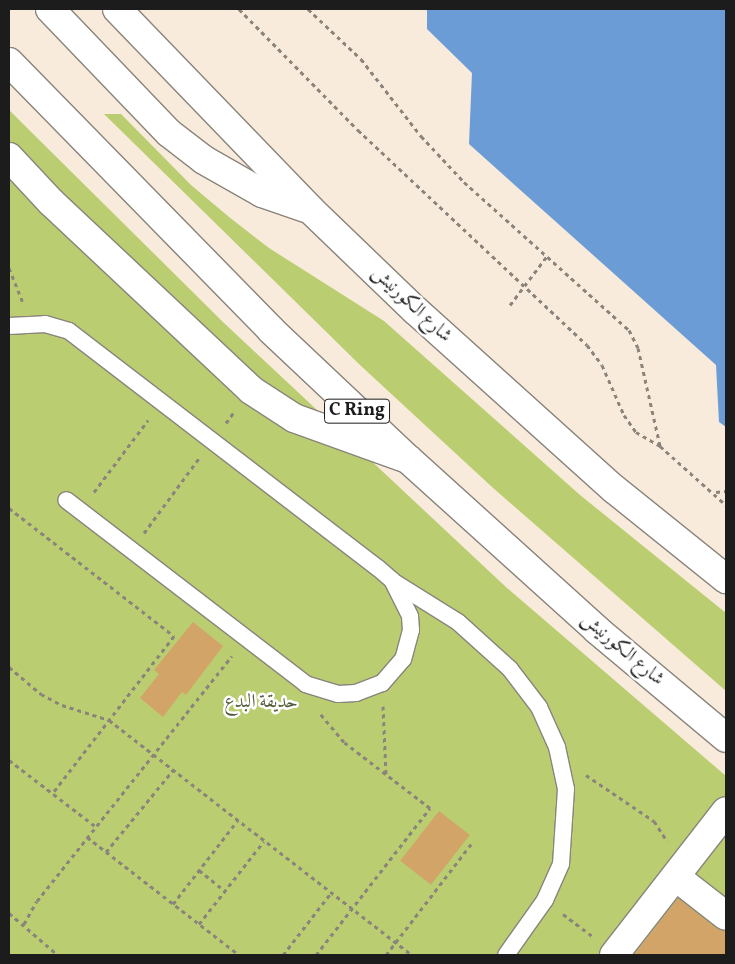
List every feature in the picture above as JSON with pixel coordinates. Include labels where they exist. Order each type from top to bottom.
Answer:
[{"type":"main road","points":[[50,9],[169,133],[204,160],[262,193],[311,210]]},
{"type":"main road","name":"شارع الكورنيش","points":[[117,9],[311,210],[522,408],[614,489],[726,579]]},
{"type":"main road","name":"شارع الكورنيش","points":[[9,62],[271,330],[408,459],[598,630],[726,738]]},
{"type":"main road","name":"شارع الكورنيش","points":[[9,157],[51,202],[252,390],[294,418],[408,459]]},
{"type":"main road","points":[[616,955],[726,811]]},
{"type":"main road","points":[[678,873],[726,916]]},
{"type":"lane","points":[[9,176],[51,202]]},
{"type":"lane","points":[[9,326],[28,323],[69,331],[392,580],[458,622],[510,668],[539,707],[557,747],[566,789],[564,841],[555,881],[545,900],[506,955]]},
{"type":"lane","points":[[66,500],[306,684],[338,694],[363,692],[382,683],[403,659],[411,630],[404,600],[392,580]]},
{"type":"path","points":[[239,9],[358,130],[587,345],[602,365],[630,424],[716,492],[726,505]]},
{"type":"path","points":[[308,9],[361,60],[442,160],[622,322],[635,339],[660,446]]},
{"type":"path","points":[[510,305],[547,256]]},
{"type":"path","points":[[9,268],[28,323]]},
{"type":"path","points":[[144,533],[212,440],[252,390]]},
{"type":"path","points":[[100,498],[93,492],[163,402]]},
{"type":"path","points":[[716,492],[726,491]]},
{"type":"path","points":[[9,508],[174,636],[52,794]]},
{"type":"path","points":[[136,527],[151,539]]},
{"type":"path","points":[[24,924],[37,901],[95,826],[246,638]]},
{"type":"path","points":[[9,667],[41,694],[62,705],[109,720],[412,955]]},
{"type":"path","points":[[382,683],[386,776]]},
{"type":"path","points":[[306,684],[327,725],[386,776],[430,808],[316,955]]},
{"type":"path","points":[[557,747],[590,779],[654,821],[678,873]]},
{"type":"path","points":[[9,760],[95,826]]},
{"type":"path","points":[[106,852],[173,770]]},
{"type":"path","points":[[173,904],[238,820]]},
{"type":"path","points":[[87,837],[239,955]]},
{"type":"path","points":[[199,924],[264,841]]},
{"type":"path","points":[[386,955],[472,843]]},
{"type":"path","points":[[199,870],[225,891]]},
{"type":"path","points":[[283,955],[331,892]]},
{"type":"path","points":[[545,900],[616,955]]},
{"type":"path","points":[[9,913],[58,955]]},
{"type":"green space","name":"حديقة البدع","points":[[9,110],[224,323],[507,588],[726,776],[726,955],[9,955]]},
{"type":"green space","points":[[104,114],[121,114],[191,185],[229,217],[269,248],[384,321],[580,495],[726,613],[726,691],[492,487],[360,365]]},
{"type":"water","points":[[427,9],[726,9],[726,427],[719,422],[716,365],[469,144],[472,73],[427,29]]},
{"type":"building","points":[[193,622],[223,646],[186,695],[182,692],[163,717],[140,698],[159,674],[154,670]]},
{"type":"building","points":[[439,811],[470,835],[431,885],[400,861]]},
{"type":"building","points":[[678,898],[716,928],[726,931],[726,955],[634,955]]}]
